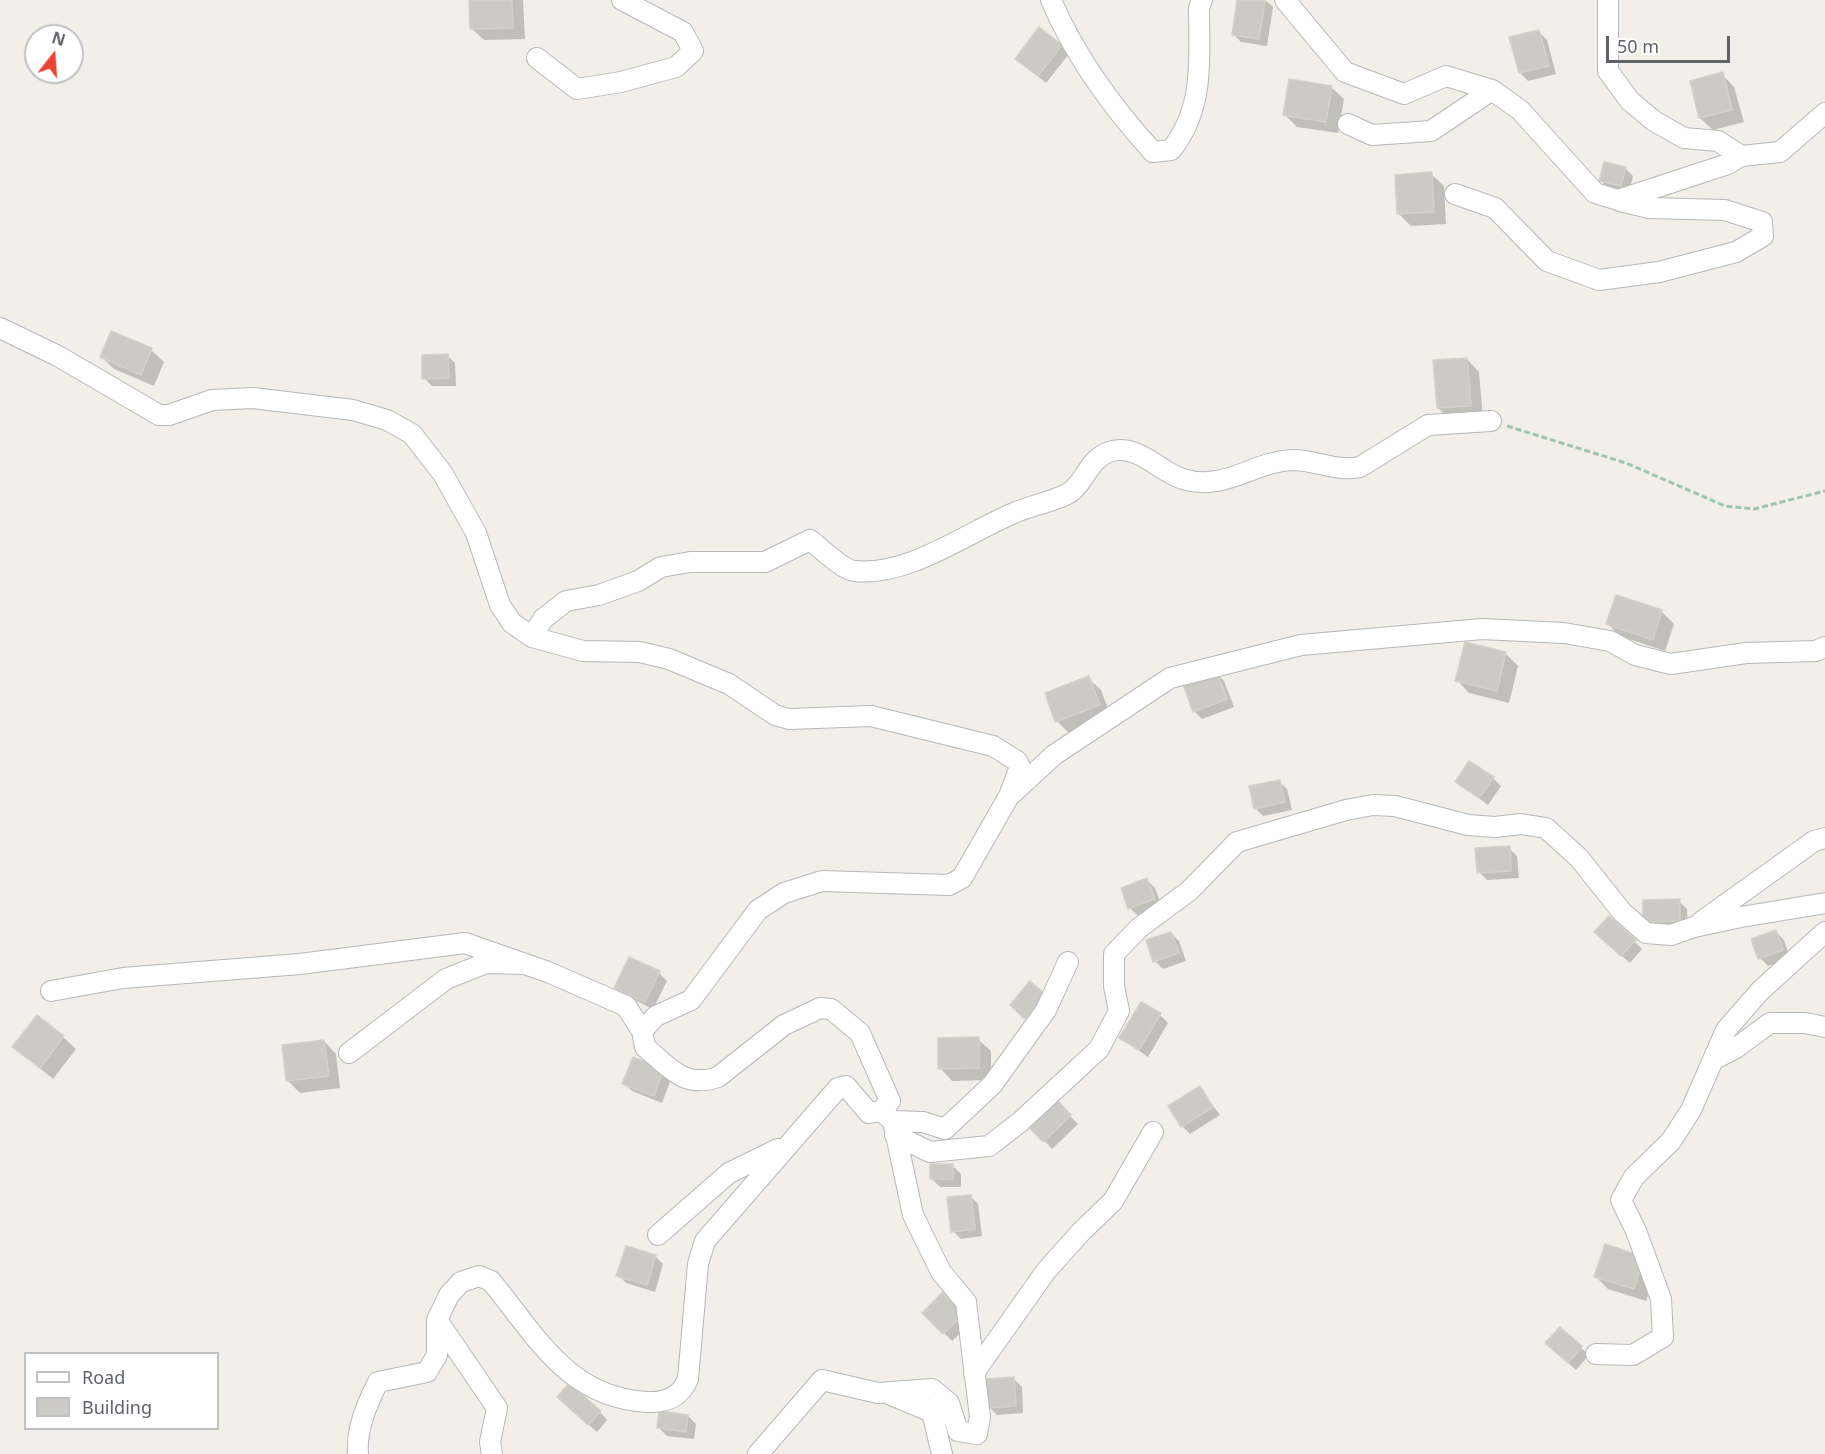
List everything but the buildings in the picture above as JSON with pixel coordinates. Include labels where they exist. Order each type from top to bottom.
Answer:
[{"type":"street","points":[[537,58],[577,89],[621,82],[676,67],[693,51],[683,32],[621,0]]},
{"type":"street","points":[[1052,0],[1062,24],[1119,115],[1153,152],[1171,150],[1179,140],[1199,88],[1199,8],[1202,0]]},
{"type":"street","points":[[1285,0],[1345,72],[1404,94],[1446,76],[1491,90],[1520,110],[1595,193],[1649,208],[1725,210],[1761,222],[1764,236],[1736,252],[1659,272],[1599,280],[1547,261],[1495,208],[1455,194]]},
{"type":"street","points":[[1608,0],[1608,70],[1630,101],[1654,121],[1684,138],[1718,141],[1741,156]]},
{"type":"street","points":[[1348,124],[1372,135],[1431,131],[1491,90]]},
{"type":"street","points":[[1618,200],[1728,164],[1741,156],[1780,152],[1825,113]]},
{"type":"street","points":[[0,328],[58,356],[159,415],[169,415],[212,400],[253,398],[353,410],[387,420],[411,434],[443,474],[476,533],[500,605],[512,623],[532,637],[583,651],[640,652],[669,659],[729,684],[775,715],[789,719],[871,716],[993,746],[1017,761],[1020,767],[1009,796],[962,878],[950,885],[822,881],[783,893],[758,910],[691,1000],[656,1016],[642,1031]]},
{"type":"street","points":[[532,637],[543,619],[566,601],[609,592],[638,581],[661,567],[690,562],[765,562],[810,540],[850,571],[874,571],[903,564],[966,538],[1013,513],[1072,492],[1096,458],[1112,451],[1131,450],[1184,479],[1222,482],[1272,463],[1294,460],[1349,470],[1360,467],[1428,425],[1491,421]]},
{"type":"street","points":[[1009,796],[1053,754],[1170,678],[1301,645],[1482,629],[1564,633],[1610,641],[1635,655],[1671,664],[1746,653],[1816,651],[1825,647]]},
{"type":"street","points":[[358,1454],[357,1444],[366,1407],[378,1382],[427,1372],[437,1355],[437,1320],[449,1295],[461,1282],[479,1276],[491,1281],[561,1366],[585,1386],[631,1401],[658,1402],[676,1396],[684,1390],[688,1379],[698,1264],[705,1240],[838,1088],[846,1086],[869,1113],[890,1122],[930,1152],[989,1146],[1062,1086],[1099,1049],[1119,1011],[1114,986],[1113,954],[1139,928],[1189,891],[1237,842],[1346,810],[1373,805],[1395,806],[1468,825],[1495,827],[1521,824],[1546,828],[1579,858],[1622,912],[1646,933],[1671,935],[1694,927],[1825,903]]},
{"type":"street","points":[[1694,927],[1814,841],[1825,838]]},
{"type":"street","points":[[1596,1354],[1633,1355],[1663,1337],[1661,1299],[1636,1231],[1621,1200],[1634,1177],[1671,1141],[1691,1110],[1726,1030],[1753,999],[1825,932]]},
{"type":"street","points":[[51,991],[123,978],[300,964],[465,943],[525,964],[626,1006],[642,1031],[645,1047],[673,1071],[691,1082],[708,1081],[718,1077],[784,1025],[820,1008],[831,1009],[860,1034],[890,1101],[890,1122],[913,1215],[941,1272],[966,1302],[980,1418],[977,1434],[958,1431],[949,1403],[932,1389],[888,1393]]},
{"type":"street","points":[[890,1122],[923,1122],[945,1130],[965,1113],[992,1085],[1046,1010],[1068,962]]},
{"type":"street","points":[[349,1053],[446,979],[486,963],[525,964]]},
{"type":"street","points":[[1713,1060],[1736,1048],[1770,1023],[1805,1023],[1825,1027]]},
{"type":"street","points":[[974,1373],[1046,1271],[1113,1201],[1153,1132]]},
{"type":"street","points":[[658,1235],[729,1173],[788,1144]]},
{"type":"street","points":[[437,1320],[496,1408],[490,1442],[492,1454]]},
{"type":"street","points":[[758,1454],[822,1380],[888,1393],[932,1412],[942,1454]]},
{"type":"path","points":[[1491,421],[1626,463],[1725,506],[1754,509],[1825,491]]}]
